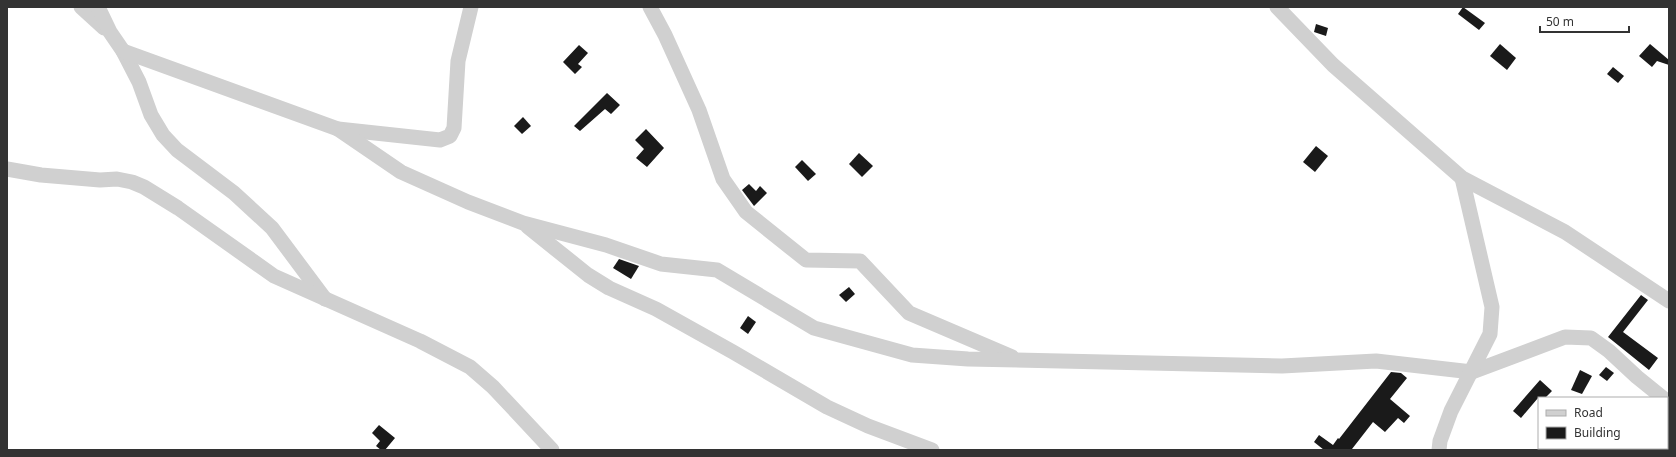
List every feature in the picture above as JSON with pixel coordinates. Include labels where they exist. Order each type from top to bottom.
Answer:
[{"type":"street","points":[[81,7],[110,32]]},
{"type":"street","points":[[98,7],[110,32],[123,51],[139,82],[151,114],[164,135],[177,150],[234,193],[272,228],[326,300]]},
{"type":"street","points":[[123,51],[338,129],[440,140],[450,136],[454,128],[458,61],[471,7]]},
{"type":"street","points":[[650,7],[665,35],[700,110],[723,179],[746,212],[806,260],[860,261],[909,313],[1020,360]]},
{"type":"street","points":[[1277,7],[1333,65],[1462,178],[1565,232],[1669,301]]},
{"type":"street","points":[[338,129],[401,172],[468,202],[523,223],[606,245],[661,264],[717,270],[814,328],[912,355],[968,359],[1282,366],[1376,361],[1472,372],[1565,338],[1591,338],[1609,350],[1637,377],[1662,397]]},
{"type":"street","points":[[7,169],[41,175],[100,180],[117,179],[132,182],[144,187],[178,208],[274,276],[420,341],[470,367],[493,387],[552,450]]},
{"type":"street","points":[[1442,448],[1451,411],[1490,334],[1492,307],[1462,178]]},
{"type":"street","points":[[523,223],[588,275],[609,288],[662,312],[827,408],[868,426],[932,450]]},
{"type":"street","points":[[1637,377],[1649,397]]},
{"type":"building","points":[[1463,7],[1485,23],[1479,30],[1458,14]]},
{"type":"building","points":[[1316,24],[1328,28],[1326,36],[1314,32]]},
{"type":"building","points":[[1500,44],[1516,58],[1507,70],[1490,56]]},
{"type":"building","points":[[1650,44],[1669,60],[1669,65],[1657,61],[1652,67],[1639,56]]},
{"type":"building","points":[[579,45],[588,53],[578,64],[582,67],[575,74],[563,62]]},
{"type":"building","points":[[1613,67],[1624,76],[1618,83],[1607,74]]},
{"type":"building","points":[[607,93],[620,105],[611,114],[605,109],[580,131],[574,126]]},
{"type":"building","points":[[523,117],[531,126],[522,134],[514,126]]},
{"type":"building","points":[[646,129],[664,148],[647,167],[636,158],[644,149],[635,140]]},
{"type":"building","points":[[1316,146],[1328,156],[1315,172],[1303,162]]},
{"type":"building","points":[[859,153],[873,166],[862,177],[849,164]]},
{"type":"building","points":[[802,160],[816,174],[808,181],[795,167]]},
{"type":"building","points":[[749,184],[756,191],[760,186],[767,193],[754,206],[742,190]]},
{"type":"building","points":[[619,259],[639,266],[631,279],[613,268]]},
{"type":"building","points":[[849,287],[855,294],[846,302],[839,295]]},
{"type":"building","points":[[1641,295],[1648,300],[1623,332],[1658,358],[1649,370],[1608,337]]},
{"type":"building","points":[[748,316],[756,322],[748,334],[740,328]]},
{"type":"building","points":[[1606,367],[1614,373],[1607,381],[1599,375]]},
{"type":"building","points":[[1580,370],[1592,376],[1582,394],[1571,390]]},
{"type":"building","points":[[1391,372],[1401,373],[1407,378],[1390,399],[1410,416],[1404,423],[1398,418],[1385,432],[1373,422],[1352,449],[1353,450],[1324,450],[1314,442],[1319,435],[1333,445]]},
{"type":"building","points":[[1540,380],[1552,391],[1546,397],[1538,397],[1521,418],[1513,411]]},
{"type":"building","points":[[379,425],[395,438],[385,450],[381,450],[376,446],[380,441],[372,433]]}]
